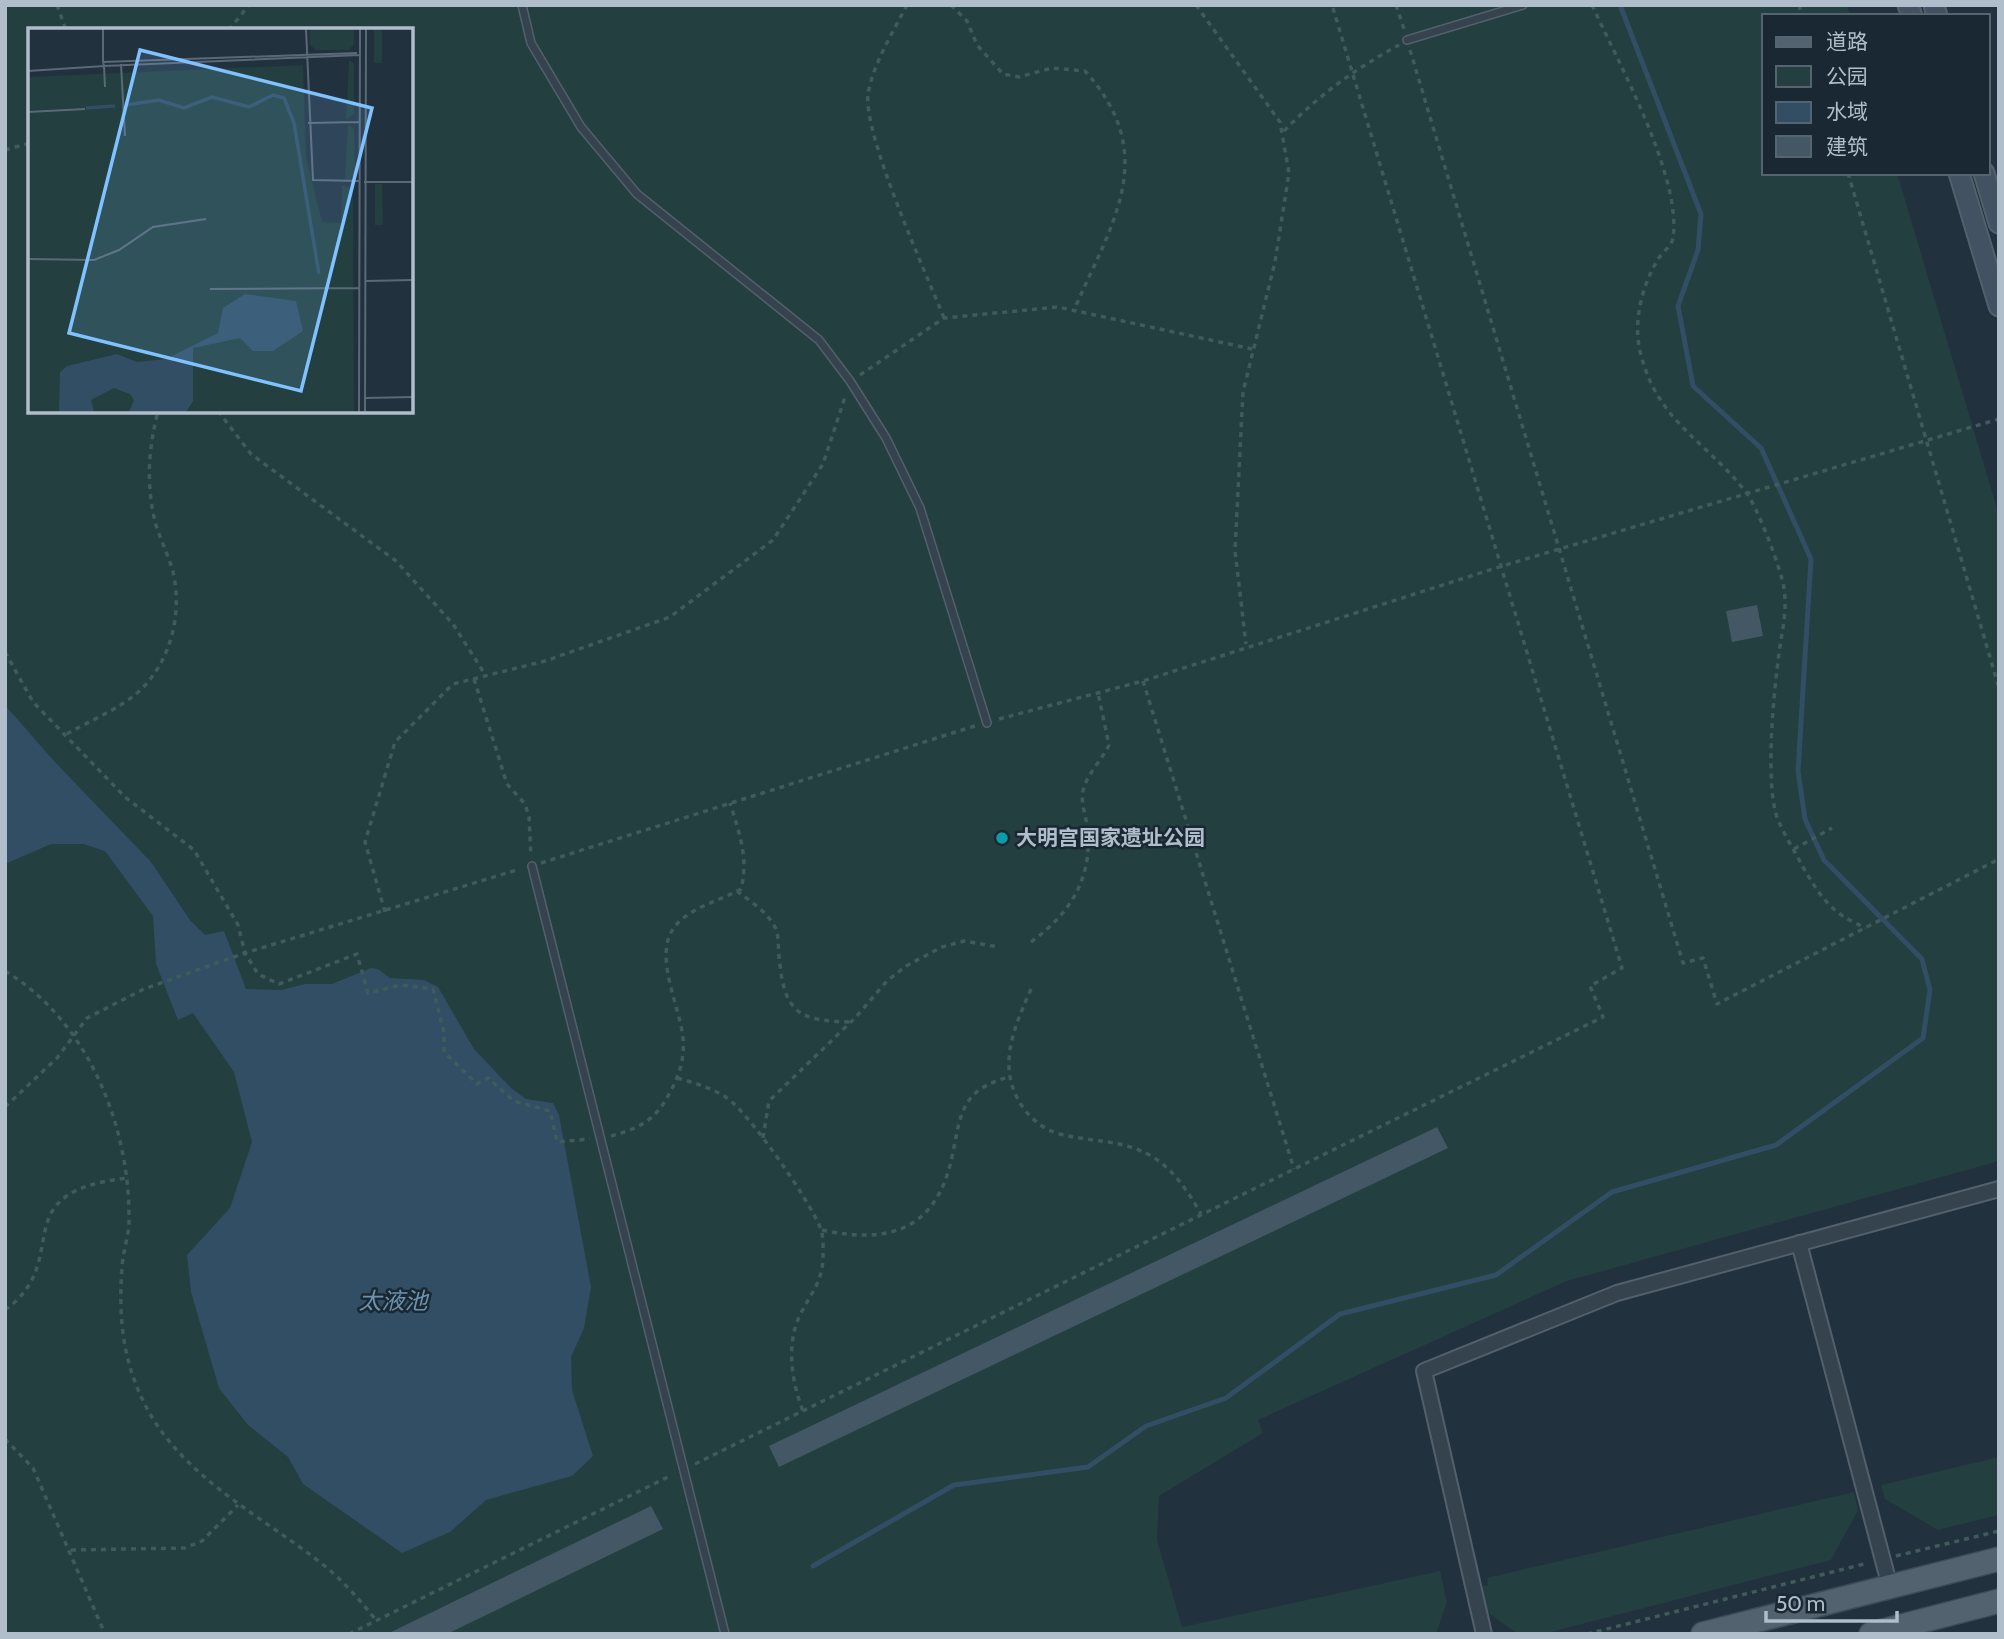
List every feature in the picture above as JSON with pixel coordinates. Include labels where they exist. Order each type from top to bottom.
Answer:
[{"type":"main road","points":[[1703,1634],[1999,1559]]},
{"type":"main road","points":[[1871,1634],[1999,1601]]},
{"type":"street","points":[[1960,175],[1999,306]]},
{"type":"street","points":[[1985,175],[1999,223]]},
{"type":"street","points":[[1484,1634],[1424,1371],[1617,1293],[1999,1189]]},
{"type":"street","points":[[1798,1243],[1890,1587]]},
{"type":"lane","points":[[522,5],[531,43],[581,127],[637,194],[819,340],[850,381],[886,438],[920,508],[987,723]]},
{"type":"lane","points":[[1407,40],[1523,5]]},
{"type":"lane","points":[[532,866],[725,1634]]},
{"type":"path","points":[[57,5],[65,28]]},
{"type":"path","points":[[231,28],[249,5]]},
{"type":"path","points":[[907,5],[874,74],[868,96],[873,130],[891,184],[944,318]]},
{"type":"path","points":[[951,5],[967,21],[977,45],[1003,74],[1020,77],[1052,68],[1085,71],[1105,93],[1119,120],[1127,159],[1121,203],[1074,310]]},
{"type":"path","points":[[1196,5],[1284,131],[1289,173],[1275,262],[1243,392],[1235,551],[1246,645]]},
{"type":"path","points":[[349,1634],[1603,1017],[1590,986],[1622,968],[1332,5]]},
{"type":"path","points":[[1396,5],[1683,963],[1703,958],[1717,1004],[1999,859]]},
{"type":"path","points":[[1592,5],[1637,103],[1671,193],[1673,241],[1648,276],[1637,328],[1640,355],[1654,389],[1671,419],[1725,467],[1748,494],[1784,588],[1784,623],[1777,662],[1772,740],[1777,818],[1820,896],[1842,918],[1866,928]]},
{"type":"path","points":[[1284,131],[1318,96],[1352,71],[1407,40]]},
{"type":"path","points":[[5,150],[28,144]]},
{"type":"path","points":[[1849,175],[1999,688]]},
{"type":"path","points":[[385,912],[365,842],[395,742],[453,684],[545,661],[670,617],[773,540],[823,464],[850,381],[944,318],[1058,307],[1252,349]]},
{"type":"path","points":[[67,734],[134,696],[150,680],[166,655],[177,595],[154,518],[150,486],[148,461],[159,413]]},
{"type":"path","points":[[220,413],[251,454],[396,561],[453,624],[486,676]]},
{"type":"path","points":[[5,1107],[57,1058],[88,1018],[144,989],[245,953],[385,912],[987,723],[1143,681],[1246,645],[1502,566],[1999,419]]},
{"type":"path","points":[[5,652],[33,702],[67,734],[125,797],[194,850],[238,925],[245,953],[258,974],[279,984],[357,954],[368,993],[401,985],[433,989],[444,1032],[444,1052],[477,1083],[488,1078],[514,1101],[550,1111],[557,1142],[569,1139],[600,1139],[640,1128],[658,1111],[677,1078],[683,1040],[668,973],[667,946],[672,930],[694,911],[741,889],[745,874],[745,852],[730,803]]},
{"type":"path","points":[[474,678],[507,784],[525,804],[529,817],[532,866]]},
{"type":"path","points":[[1143,681],[1294,1169]]},
{"type":"path","points":[[1031,942],[1054,925],[1068,909],[1078,895],[1083,878],[1088,834],[1083,792],[1109,745],[1098,693]]},
{"type":"path","points":[[1794,849],[1832,828]]},
{"type":"path","points":[[737,891],[770,917],[777,932],[781,977],[790,1001],[799,1013],[820,1022],[850,1022]]},
{"type":"path","points":[[763,1141],[769,1101],[850,1022],[887,981],[925,955],[964,941],[999,947]]},
{"type":"path","points":[[5,971],[21,980],[75,1035],[99,1080],[117,1131],[128,1178],[129,1224],[122,1265],[121,1312],[124,1342],[137,1388],[181,1456],[238,1504],[318,1560],[349,1586],[376,1620]]},
{"type":"path","points":[[1031,989],[1011,1041],[1009,1077],[1020,1104],[1041,1126],[1060,1134],[1119,1142],[1155,1158],[1183,1186],[1201,1214]]},
{"type":"path","points":[[822,1230],[871,1237],[894,1234],[911,1225],[924,1214],[944,1182],[959,1115],[968,1100],[989,1082],[1009,1077]]},
{"type":"path","points":[[677,1078],[701,1084],[728,1099],[799,1190],[822,1230],[823,1261],[819,1285],[798,1319],[792,1367],[794,1388],[803,1411]]},
{"type":"path","points":[[5,1310],[18,1301],[33,1280],[40,1226],[49,1205],[68,1191],[94,1181],[128,1178]]},
{"type":"path","points":[[5,1439],[33,1468],[106,1634]]},
{"type":"path","points":[[71,1550],[185,1548],[202,1541],[238,1504]]},
{"type":"path","points":[[1587,1634],[1999,1531]]},
{"type":"green space","name":"大明宫国家遗址公园","points":[[5,5],[1847,5],[1849,14],[1762,14],[1762,175],[1898,175],[1999,515],[1999,1161],[1567,1281],[1258,1420],[1263,1433],[1159,1496],[1157,1540],[1182,1627],[1440,1571],[1447,1602],[1436,1634],[5,1634]]},
{"type":"green space","points":[[1999,1457],[1999,1515],[1938,1530],[1885,1499],[1881,1485]]},
{"type":"green space","points":[[1854,1492],[1858,1510],[1831,1560],[1543,1634],[1518,1634],[1483,1609],[1478,1587],[1488,1585],[1487,1578]]},
{"type":"water","name":"太液池","points":[[5,705],[53,760],[151,862],[190,920],[205,935],[224,931],[246,989],[281,990],[305,984],[332,984],[371,968],[378,969],[390,978],[424,980],[438,987],[474,1049],[511,1088],[526,1099],[553,1103],[559,1115],[591,1287],[584,1328],[571,1357],[572,1390],[593,1456],[572,1476],[486,1500],[450,1532],[402,1553],[303,1484],[288,1457],[248,1425],[219,1388],[191,1292],[187,1255],[230,1208],[252,1142],[234,1072],[193,1013],[178,1020],[156,964],[153,916],[105,851],[83,844],[51,844],[5,864]]},
{"type":"building","points":[[1757,605],[1763,636],[1732,642],[1726,611]]},
{"type":"building","points":[[1437,1127],[1448,1148],[779,1467],[769,1446]]},
{"type":"building","points":[[651,1506],[663,1529],[447,1634],[387,1634]]},
{"type":"waterway","points":[[813,1566],[954,1485],[1088,1467],[1146,1426],[1226,1398],[1340,1314],[1496,1275],[1612,1192],[1776,1145],[1923,1038],[1930,990],[1922,959],[1824,860],[1805,819],[1798,771],[1811,559],[1761,448],[1693,386],[1678,306],[1698,250],[1701,214],[1620,5]]},
{"type":"place","name":"大明宫国家遗址公园","points":[[1002,838]]}]
